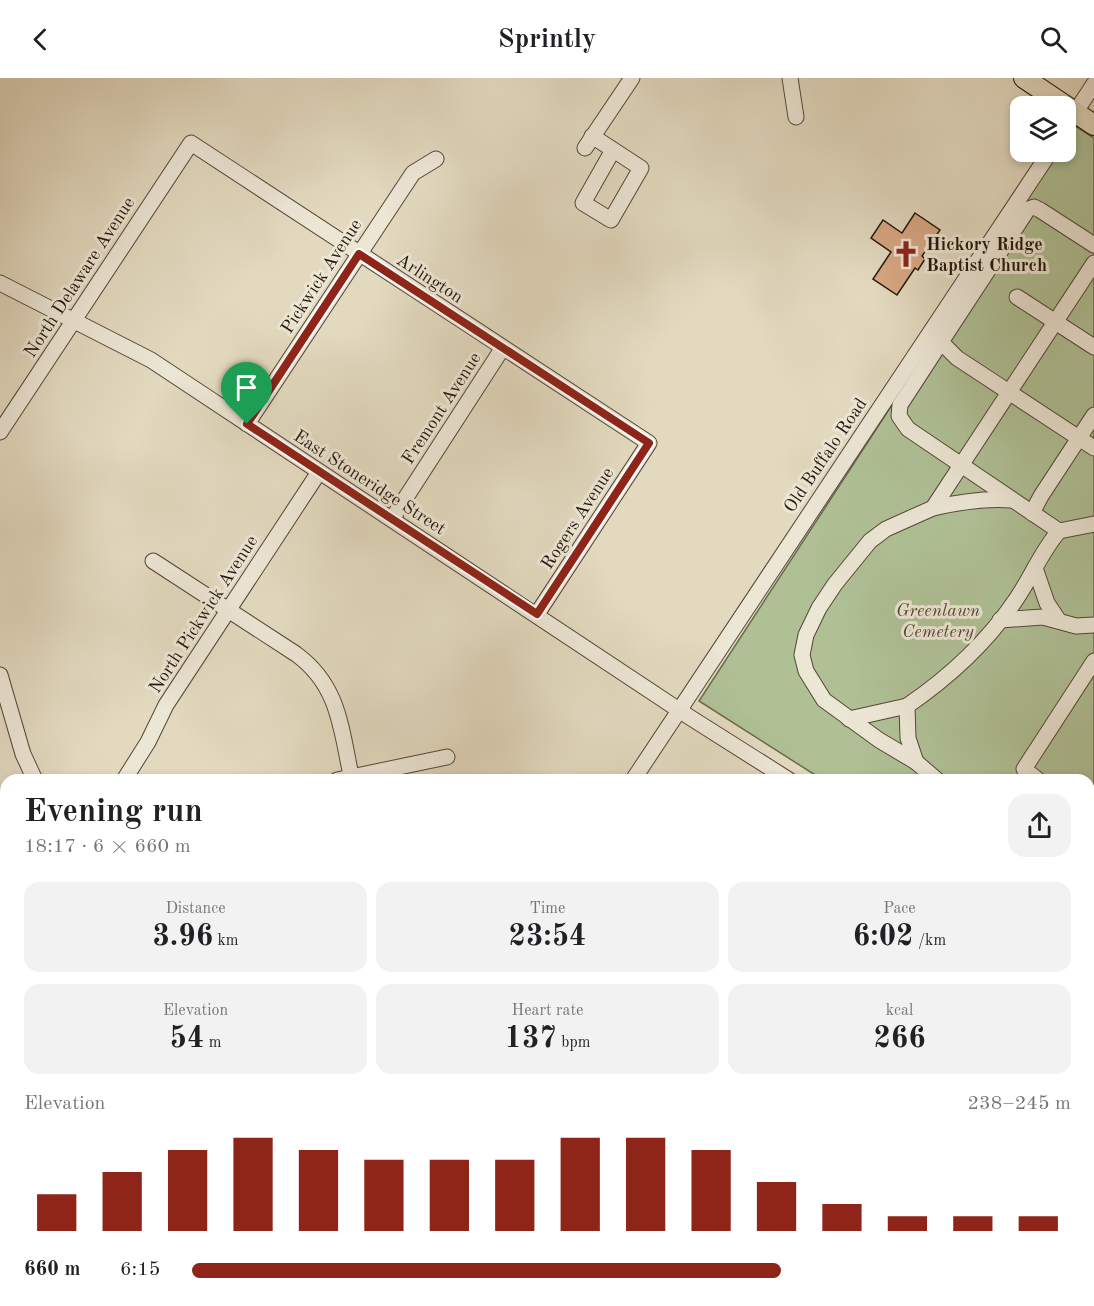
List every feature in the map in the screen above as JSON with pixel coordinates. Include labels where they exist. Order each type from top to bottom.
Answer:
[{"type":"main road","points":[[1024,78],[1044,96]]},
{"type":"main road","points":[[1076,121],[1094,125]]},
{"type":"street","points":[[613,150],[589,142],[632,78]]},
{"type":"street","points":[[790,78],[796,117]]},
{"type":"street","points":[[1076,111],[1094,84]]},
{"type":"street","name":"Arlington","points":[[191,143],[502,349],[649,443]]},
{"type":"street","name":"North Delaware Avenue","points":[[0,432],[191,143]]},
{"type":"street","name":"Pickwick Avenue","points":[[247,424],[413,173],[436,159]]},
{"type":"street","name":"Old Buffalo Road","points":[[637,774],[1043,162]]},
{"type":"street","points":[[1059,531],[908,429],[899,416],[904,399],[1028,209],[1034,207],[1040,210],[1094,245]]},
{"type":"street","points":[[933,508],[1094,263]]},
{"type":"street","name":"East Stoneridge Street","points":[[0,283],[151,360],[780,774]]},
{"type":"street","points":[[1017,297],[1094,347]]},
{"type":"street","points":[[940,342],[957,358],[1094,448]]},
{"type":"street","name":"Fremont Avenue","points":[[392,519],[502,349]]},
{"type":"street","points":[[1032,513],[1094,415]]},
{"type":"street","name":"Rogers Avenue","points":[[537,614],[649,443]]},
{"type":"street","name":"North Pickwick Avenue","points":[[127,774],[148,742],[166,705],[319,472]]},
{"type":"street","points":[[929,774],[916,762],[824,700],[813,685],[802,656],[806,635],[819,608],[835,584],[870,541],[886,529],[933,508],[960,501],[991,499],[1014,501]]},
{"type":"street","points":[[849,719],[907,706],[937,685],[1014,603],[1050,542],[1059,531],[1094,524]]},
{"type":"street","points":[[153,561],[296,654],[320,676],[333,695],[336,706],[346,774]]},
{"type":"street","points":[[1035,568],[1047,603],[1059,621]]},
{"type":"street","points":[[1000,620],[1043,617],[1076,626],[1094,625]]},
{"type":"street","points":[[1020,774],[1094,661]]},
{"type":"street","points":[[0,675],[23,754],[32,774]]},
{"type":"street","points":[[907,706],[908,738],[916,762]]},
{"type":"street","points":[[370,774],[447,757]]},
{"type":"green space","name":"Greenlawn Cemetery","points":[[1076,126],[1094,138],[1094,774],[814,774],[699,701],[1050,162],[1076,162]]},
{"type":"building","name":"Hickory Ridge Baptist Church","points":[[915,213],[940,230],[922,256],[925,259],[918,270],[915,268],[897,295],[873,279],[891,252],[871,238],[883,220],[902,233]]},
{"type":"place","name":"Hickory Ridge Baptist Church","points":[[906,254]]},
{"type":"route","points":[[359,254],[649,443],[537,614],[247,424],[359,254]]}]
